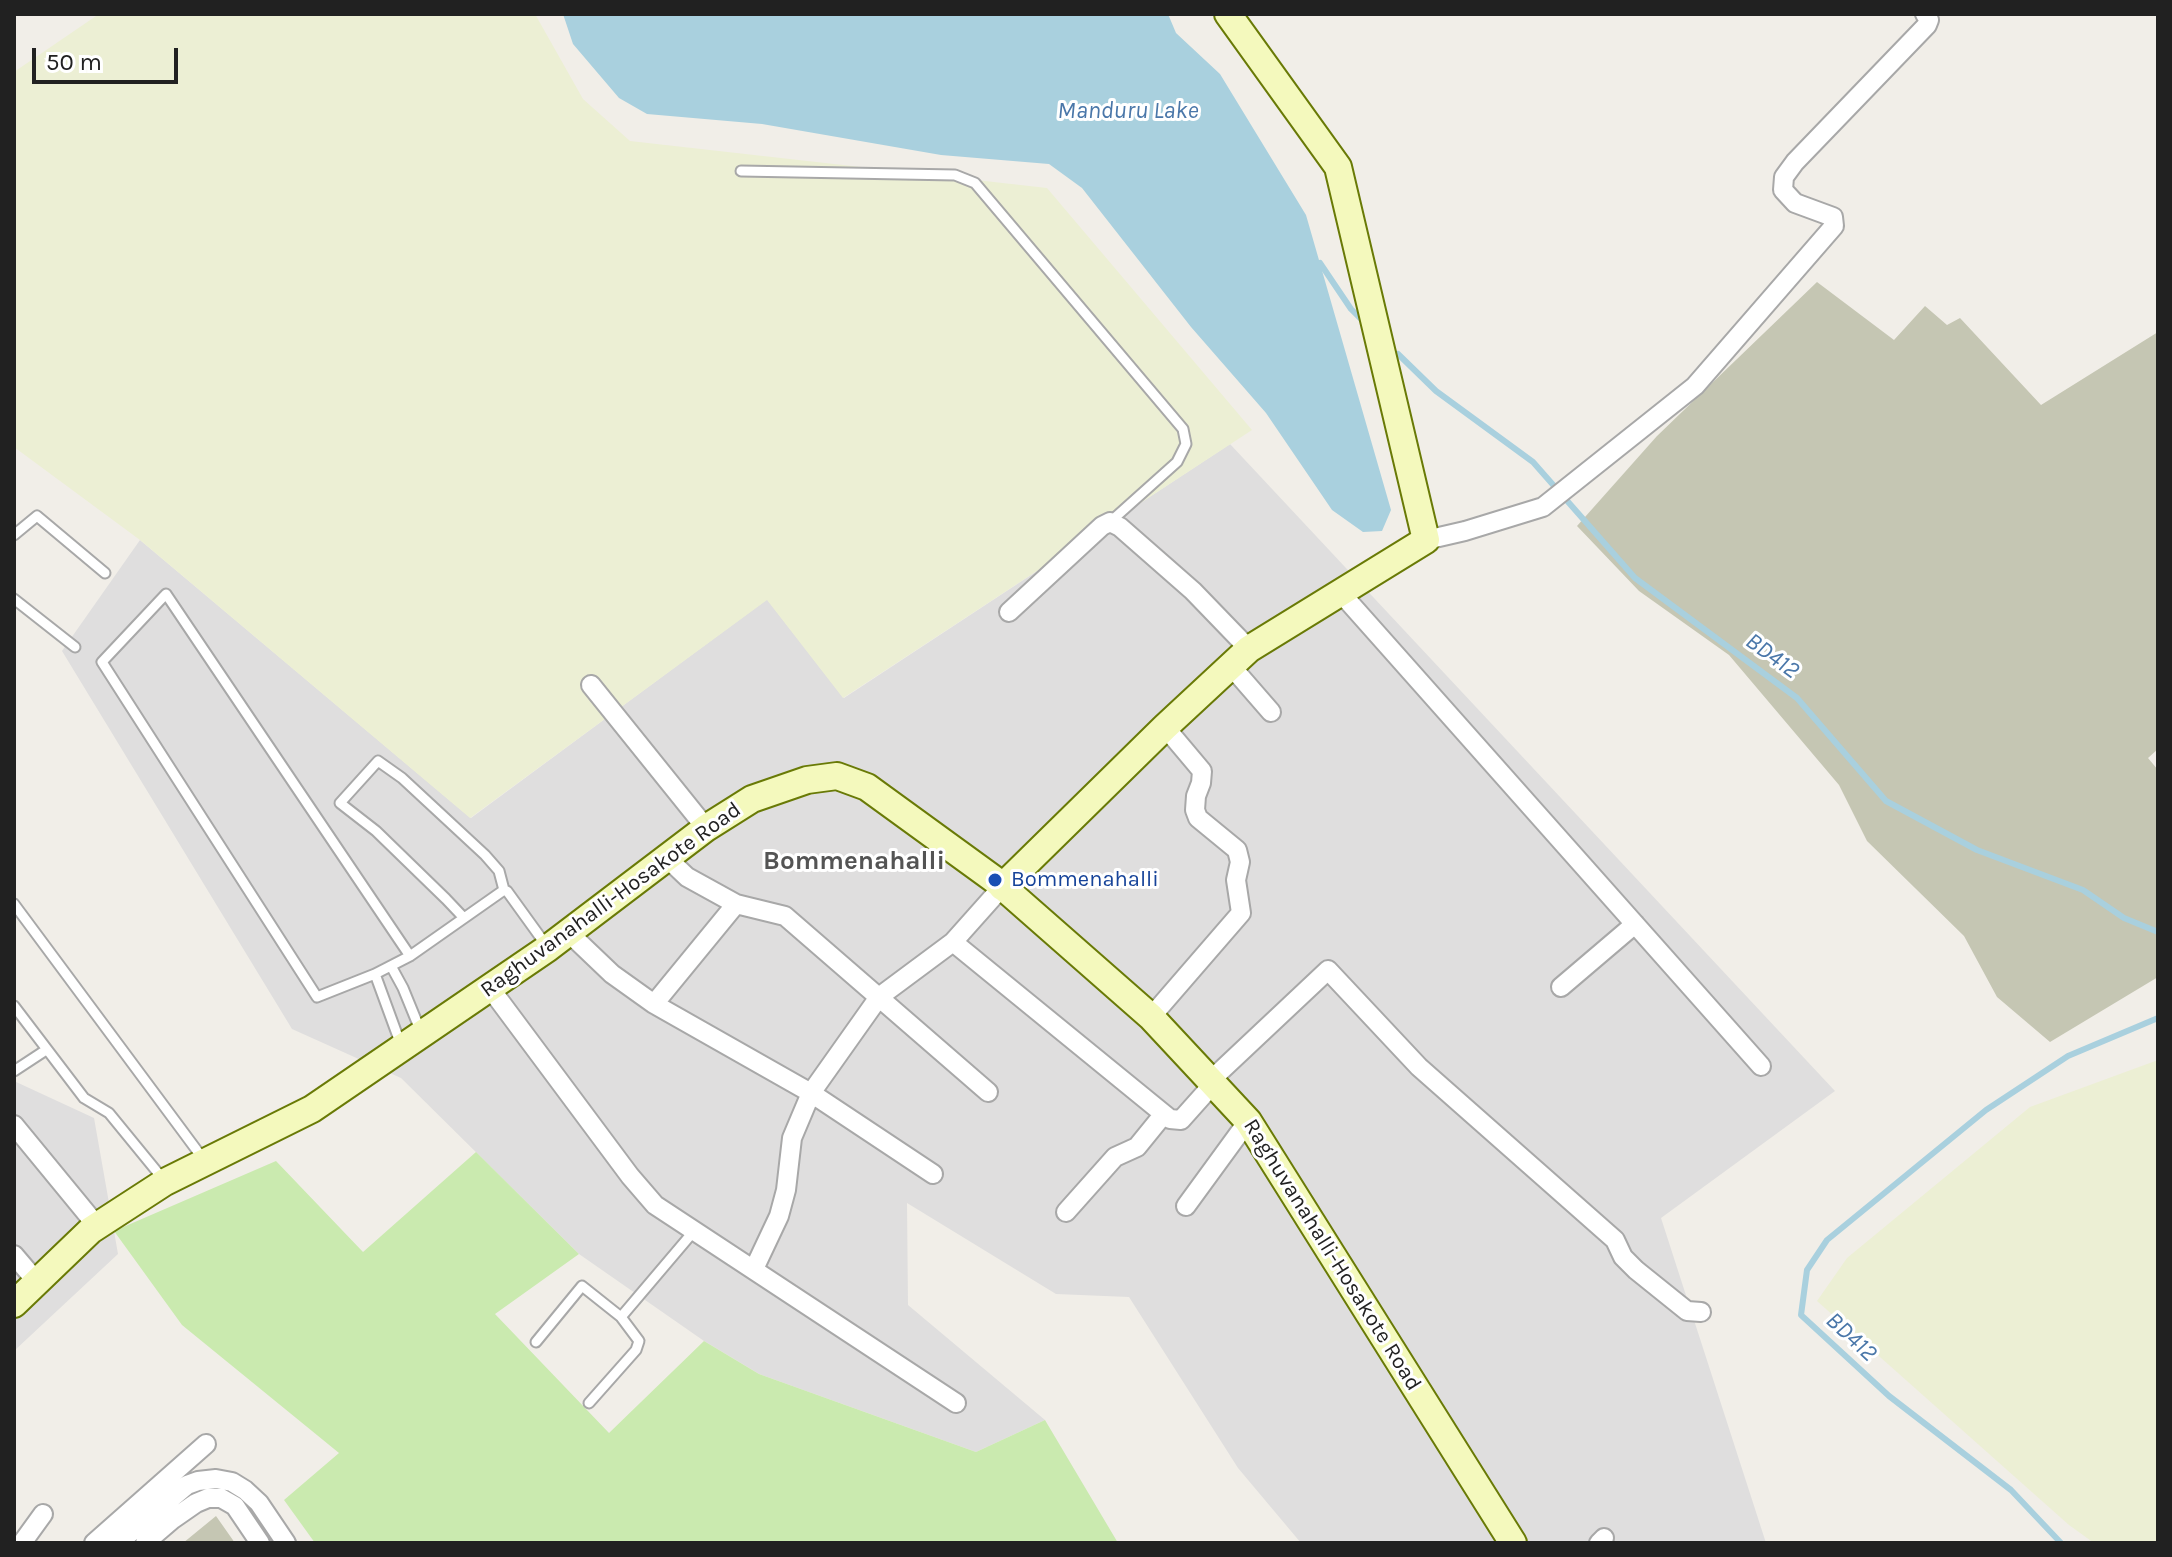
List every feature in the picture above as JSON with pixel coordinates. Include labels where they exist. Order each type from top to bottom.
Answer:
[{"type":"main road","points":[[1002,887],[1168,731],[1240,658],[1426,540],[1338,167],[1228,14]]},
{"type":"main road","name":"Raghuvanahalli-Hosakote Road","points":[[14,1304],[91,1230],[165,1182],[312,1109],[558,940],[706,828],[752,799],[807,780],[837,776],[867,787],[1002,887],[1151,1017],[1248,1121],[1513,1543]]},
{"type":"street","points":[[1426,540],[1543,507],[1695,386],[1834,226],[1833,217],[1795,203],[1783,190],[1784,177],[1927,25],[1929,20],[1925,14]]},
{"type":"street","points":[[1009,612],[1110,522],[1120,527],[1193,591],[1240,658],[1271,712]]},
{"type":"street","points":[[1340,592],[1761,1066]]},
{"type":"street","points":[[591,685],[706,828]]},
{"type":"street","points":[[1151,1017],[1241,913],[1236,880],[1240,862],[1237,850],[1198,818],[1196,796],[1202,771],[1168,731]]},
{"type":"street","points":[[666,857],[687,877],[736,904],[785,916],[988,1092]]},
{"type":"street","points":[[754,1269],[779,1216],[786,1190],[792,1138],[811,1093],[879,997],[953,942],[1002,887]]},
{"type":"street","points":[[654,1004],[736,904]]},
{"type":"street","points":[[1561,987],[1635,924]]},
{"type":"street","points":[[558,940],[654,1004],[811,1093],[933,1174]]},
{"type":"street","points":[[953,942],[1163,1115],[1175,1121],[1181,1120],[1213,1082],[1328,970],[1419,1067],[1615,1240],[1623,1257],[1636,1270],[1687,1311],[1701,1312]]},
{"type":"street","points":[[490,988],[655,1205],[956,1403]]},
{"type":"street","points":[[1066,1212],[1115,1157],[1137,1147],[1163,1115]]},
{"type":"street","points":[[1186,1206],[1248,1121]]},
{"type":"street","points":[[14,1125],[97,1226]]},
{"type":"street","points":[[14,1255],[37,1282]]},
{"type":"street","points":[[94,1543],[206,1444]]},
{"type":"street","points":[[215,1498],[216,1479]]},
{"type":"street","points":[[118,1543],[187,1485],[216,1479],[232,1482],[245,1490],[259,1503],[286,1543]]},
{"type":"street","points":[[145,1543],[173,1519],[208,1498],[221,1498],[235,1506],[260,1543]]},
{"type":"street","points":[[22,1543],[43,1514]]},
{"type":"lane","points":[[741,171],[955,175],[975,183],[1183,429],[1186,444],[1177,462],[1110,522]]},
{"type":"lane","points":[[14,535],[37,516],[105,573]]},
{"type":"lane","points":[[410,956],[166,594],[102,662],[317,997],[410,956],[504,890]]},
{"type":"lane","points":[[14,599],[75,647]]},
{"type":"lane","points":[[464,918],[376,831],[340,803],[378,761],[402,778],[485,855],[499,871],[504,890],[558,940]]},
{"type":"lane","points":[[14,904],[206,1163]]},
{"type":"lane","points":[[391,966],[403,988],[411,1040]]},
{"type":"lane","points":[[375,974],[411,1040]]},
{"type":"lane","points":[[14,1006],[84,1098],[109,1113],[165,1182]]},
{"type":"lane","points":[[14,1071],[46,1050]]},
{"type":"lane","points":[[621,1317],[694,1231]]},
{"type":"lane","points":[[536,1342],[582,1286],[621,1317],[639,1341],[636,1350],[589,1403]]},
{"type":"shaded area","points":[[99,14],[535,14],[583,99],[630,141],[1047,188],[1252,430],[843,698],[767,600],[470,818],[140,540],[14,447],[14,72]]},
{"type":"shaded area","points":[[1817,282],[1894,340],[1925,306],[1947,325],[1960,318],[2041,405],[2158,332],[2158,749],[2148,758],[2158,770],[2158,977],[2050,1042],[1997,997],[1964,936],[1867,841],[1839,785],[1729,655],[1639,591],[1577,526],[1657,436]]},
{"type":"shaded area","points":[[1230,444],[1835,1091],[1661,1218],[1766,1543],[1301,1543],[1238,1468],[1129,1297],[1056,1294],[907,1203],[908,1305],[1045,1420],[976,1452],[759,1374],[704,1341],[579,1254],[401,1078],[292,1029],[62,651],[140,540],[471,818],[767,599],[844,698]]},
{"type":"shaded area","points":[[2158,1060],[2158,1543],[2094,1543],[2069,1525],[1817,1301],[1847,1258],[2030,1107]]},
{"type":"shaded area","points":[[14,1081],[94,1118],[118,1254],[14,1351]]},
{"type":"shaded area","points":[[216,1516],[235,1543],[183,1543]]},
{"type":"green space","points":[[476,1152],[579,1254],[495,1314],[609,1433],[704,1341],[759,1374],[976,1452],[1045,1420],[1118,1543],[315,1543],[284,1500],[339,1453],[182,1325],[114,1231],[276,1161],[363,1252]]},
{"type":"water","name":"Manduru Lake","points":[[563,14],[1168,14],[1176,33],[1220,74],[1306,215],[1391,510],[1382,531],[1363,532],[1332,510],[1266,413],[1191,327],[1082,188],[1049,164],[941,155],[762,124],[647,114],[619,98],[573,44]]},
{"type":"waterway","name":"BD412","points":[[1320,263],[1351,309],[1366,324]]},
{"type":"waterway","name":"BD412","points":[[1398,354],[1436,391],[1533,462],[1635,578],[1797,698],[1886,801],[1977,850],[2083,890],[2124,918],[2158,932]]},
{"type":"waterway","name":"BD412","points":[[2061,1543],[2011,1490],[1889,1396],[1801,1315],[1807,1270],[1827,1240],[1986,1110],[2068,1056],[2158,1018]]},
{"type":"place","name":"Bommenahalli","points":[[995,880]]},
{"type":"district","name":"Bommenahalli","points":[[854,862]]}]
